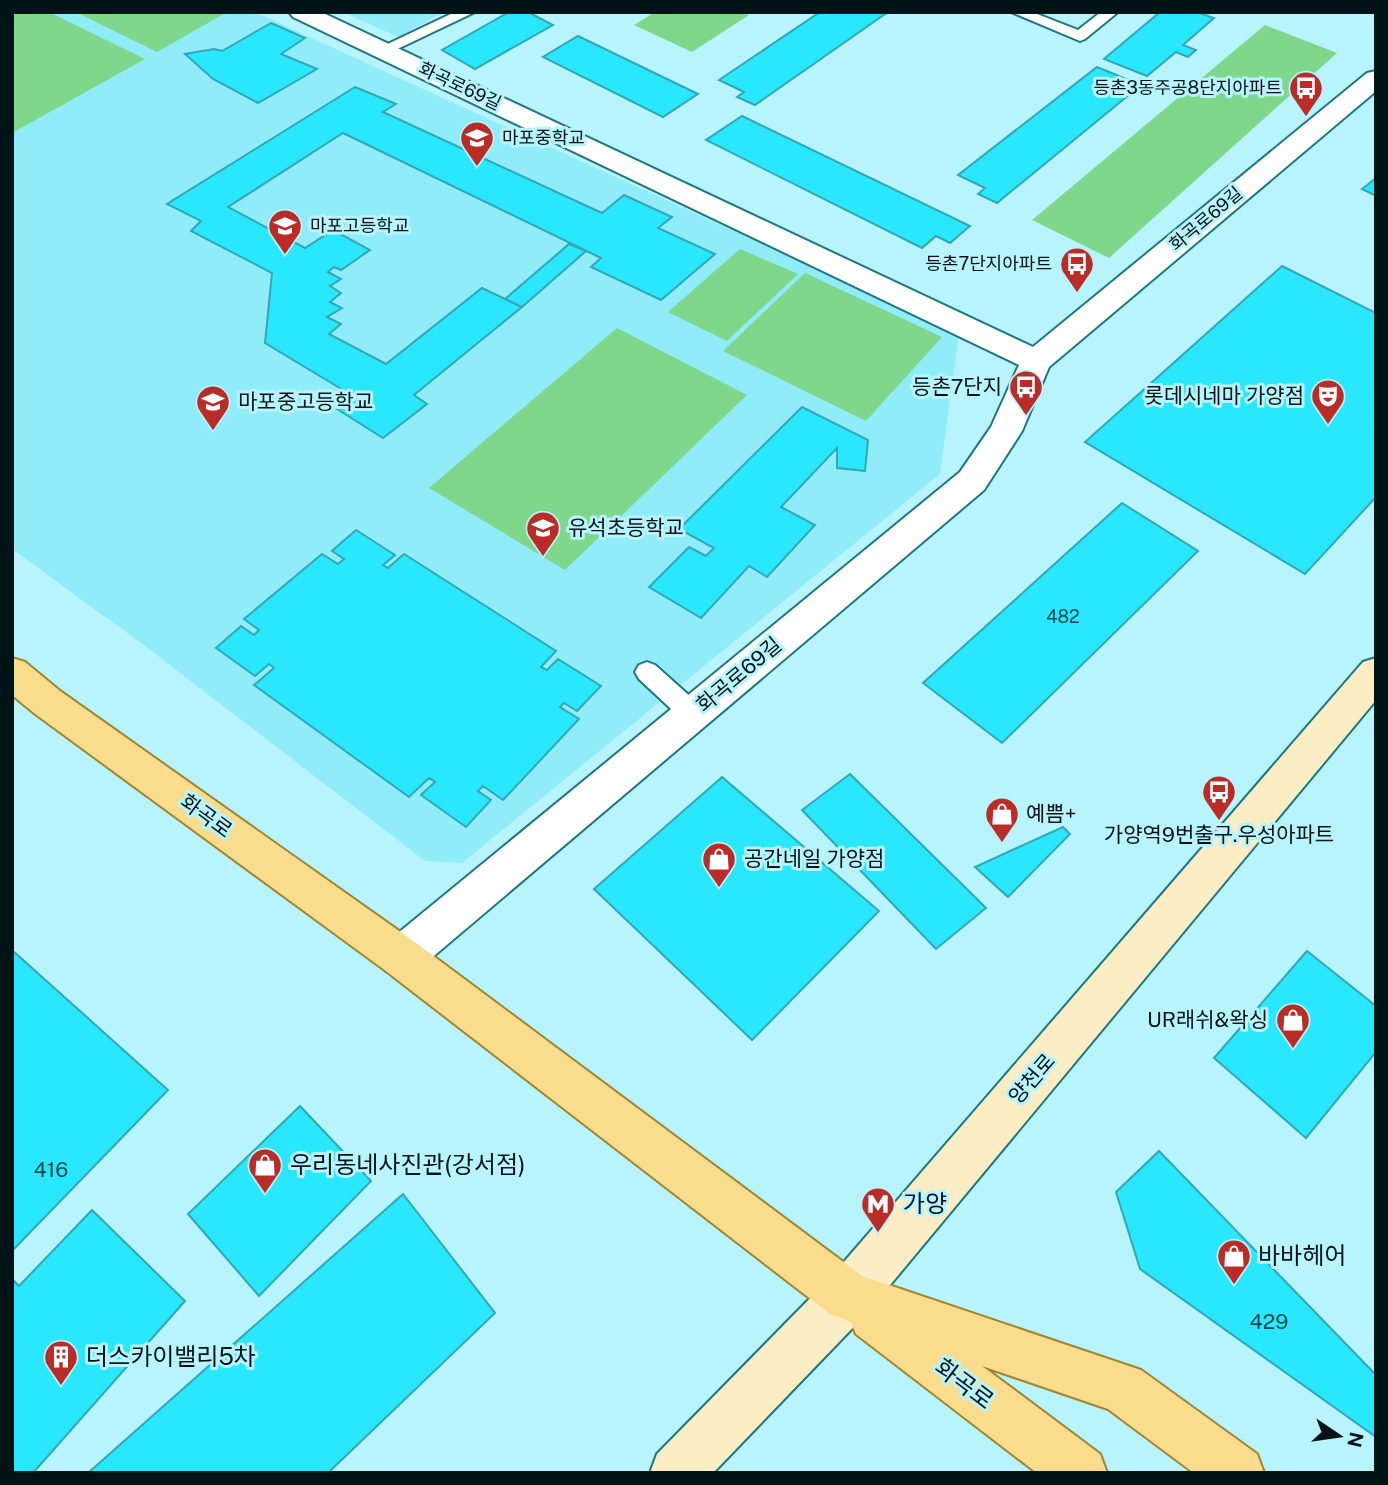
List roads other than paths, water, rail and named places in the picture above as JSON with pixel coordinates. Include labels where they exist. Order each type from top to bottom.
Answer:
[{"type":"main road","name":"화곡로","points":[[12,673],[47,702],[401,957],[1081,1473]]},
{"type":"main road","name":"양천로","points":[[676,1473],[848,1296],[1376,673]]},
{"type":"main road","points":[[848,1296],[1123,1388],[1238,1473]]},
{"type":"street","name":"화곡로69길","points":[[301,12],[1035,361]]},
{"type":"street","name":"화곡로69길","points":[[401,957],[972,481],[1006,431],[1035,361],[1376,78]]},
{"type":"lane","points":[[383,50],[468,12]]},
{"type":"lane","points":[[1018,12],[1080,36],[1111,12]]},
{"type":"lane","points":[[647,673],[693,713]]},
{"type":"place","name":"등촌3동주공8단지아파트","points":[[1306,118]]},
{"type":"place","name":"마포중학교","points":[[477,168]]},
{"type":"place","name":"마포고등학교","points":[[285,256]]},
{"type":"place","name":"등촌7단지아파트","points":[[1077,294]]},
{"type":"place","name":"등촌7단지","points":[[1026,417]]},
{"type":"place","name":"롯데시네마 가양점","points":[[1328,426]]},
{"type":"place","name":"마포중고등학교","points":[[213,432]]},
{"type":"place","name":"유석초등학교","points":[[543,558]]},
{"type":"place","name":"가양역9번출구.우성아파트","points":[[1219,822]]},
{"type":"place","name":"예쁨+","points":[[1002,844]]},
{"type":"place","name":"공간네일 가양점","points":[[719,889]]},
{"type":"place","name":"UR래쉬&왁싱","points":[[1293,1050]]},
{"type":"place","name":"우리동네사진관(강서점)","points":[[265,1195]]},
{"type":"place","name":"가양","points":[[878,1234]]},
{"type":"place","name":"바바헤어","points":[[1234,1286]]},
{"type":"place","name":"더스카이밸리5차","points":[[61,1387]]}]
